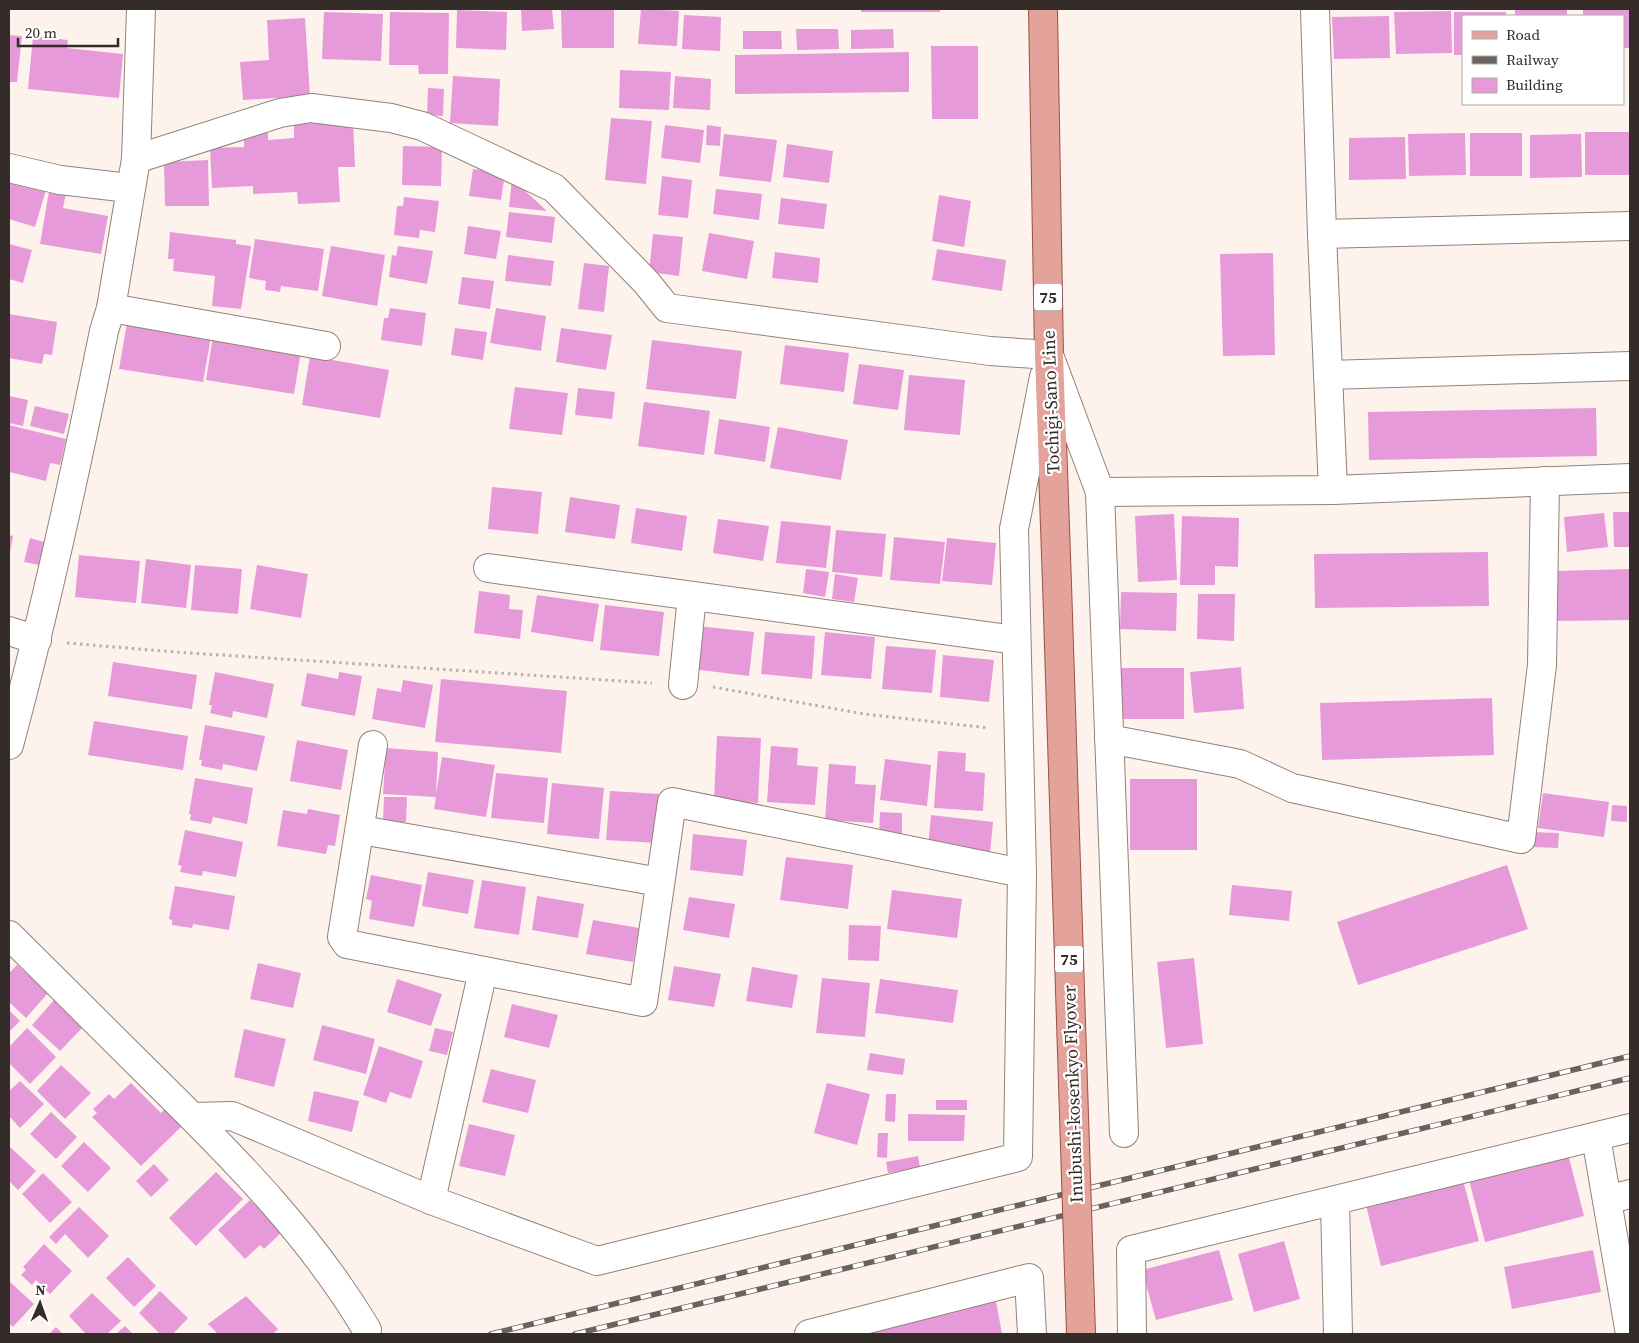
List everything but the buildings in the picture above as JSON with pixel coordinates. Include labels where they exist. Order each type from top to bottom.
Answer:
[{"type":"main road","name":"Tochigi-Sano Line","points":[[1043,9],[1048,355],[1057,584]]},
{"type":"main road","name":"Inubushi-kosenkyo Flyover","points":[[1057,584],[1081,1334]]},
{"type":"street","points":[[9,745],[37,640],[69,504],[104,331],[111,308],[129,188],[136,158],[140,9]]},
{"type":"street","points":[[1315,9],[1333,490]]},
{"type":"street","points":[[136,158],[280,113],[311,108],[391,118],[422,126],[554,188],[646,282],[667,308],[990,351],[1048,355]]},
{"type":"street","points":[[9,168],[60,180],[129,188]]},
{"type":"street","points":[[1322,234],[1630,226]]},
{"type":"street","points":[[111,308],[326,346]]},
{"type":"street","points":[[1048,355],[1100,492],[1124,1132]]},
{"type":"street","points":[[193,1117],[232,1116],[431,1200],[597,1261],[1018,1157],[1022,873],[1017,734],[1014,529],[1048,355]]},
{"type":"street","points":[[1328,375],[1630,366]]},
{"type":"street","points":[[1100,492],[1333,490],[1630,478]]},
{"type":"street","points":[[1109,739],[1240,764],[1292,788],[1521,839],[1542,665],[1546,481]]},
{"type":"street","points":[[488,568],[1016,640]]},
{"type":"street","points":[[683,685],[692,596]]},
{"type":"street","points":[[9,631],[37,640]]},
{"type":"street","points":[[372,745],[342,937],[347,944],[483,971],[643,1002],[672,802],[1022,873]]},
{"type":"street","points":[[360,830],[660,882]]},
{"type":"street","points":[[9,935],[250,1176],[302,1236],[342,1288],[367,1330]]},
{"type":"street","points":[[431,1200],[483,971]]},
{"type":"street","points":[[1132,1334],[1130,1250],[1630,1128]]},
{"type":"street","points":[[1596,1137],[1618,1197],[1630,1334]]},
{"type":"street","points":[[1335,1201],[1338,1334]]},
{"type":"street","points":[[809,1334],[1029,1278],[1032,1334]]},
{"type":"path","points":[[37,640],[174,652],[708,686],[864,714],[970,724],[1017,734]]},
{"type":"railway","points":[[491,1334],[1630,1056]]},
{"type":"railway","points":[[575,1334],[1630,1078]]}]
